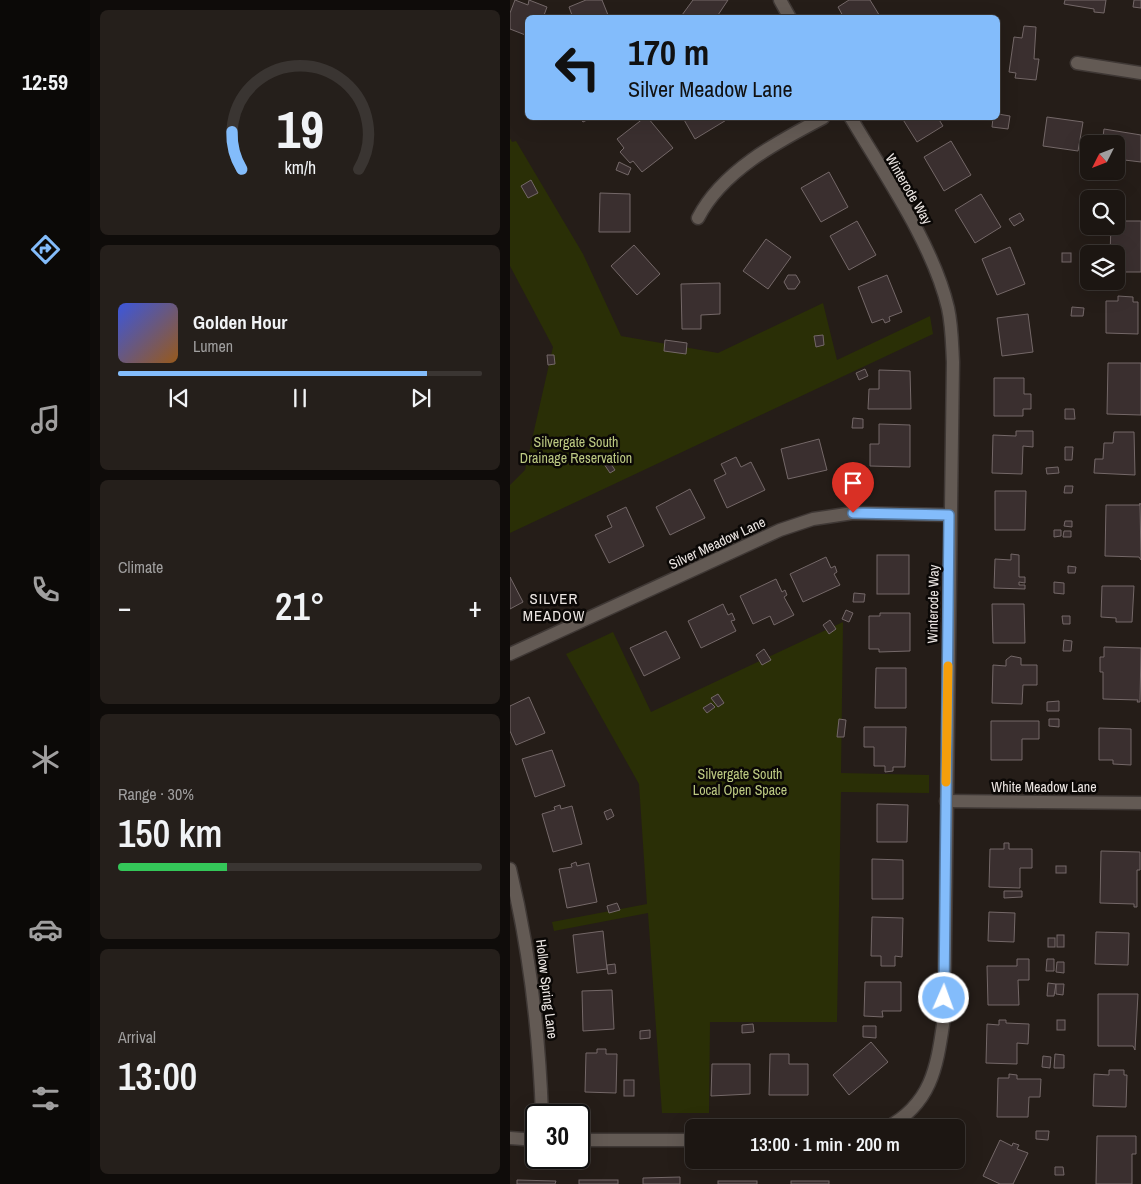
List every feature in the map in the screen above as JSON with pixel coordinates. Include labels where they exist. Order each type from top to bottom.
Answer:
[{"type":"street","points":[[780,0],[788,15]]},
{"type":"street","points":[[1077,63],[1141,72]]},
{"type":"street","points":[[698,218],[711,197],[738,171],[819,120]]},
{"type":"street","name":"Winterode Way","points":[[852,120],[922,241],[948,308],[953,362],[949,515],[944,1018],[938,1057],[929,1087],[914,1108],[899,1119]]},
{"type":"street","name":"Silver Meadow Lane","points":[[510,654],[780,530],[813,519],[853,513],[949,515]]},
{"type":"street","name":"White Meadow Lane","points":[[946,801],[1141,803]]},
{"type":"street","name":"Hollow Spring Lane","points":[[510,869],[522,917],[532,980],[539,1034],[542,1104]]},
{"type":"street","points":[[510,1138],[525,1139]]},
{"type":"street","points":[[590,1140],[685,1140]]},
{"type":"green space","name":"Silvergate South Drainage Reservation","points":[[510,138],[512,142],[516,141],[583,254],[621,336],[718,353],[823,303],[837,360],[930,316],[933,334],[510,533],[510,485],[525,470],[553,347],[510,266]]},
{"type":"green space","name":"Silvergate South Local Open Space","points":[[843,622],[841,773],[929,775],[929,793],[841,792],[837,1022],[710,1022],[709,1113],[662,1113],[648,913],[554,931],[552,922],[647,904],[639,784],[566,654],[613,632],[651,712]]},
{"type":"building","points":[[515,0],[528,5],[529,0],[547,7],[544,15],[525,15],[525,35],[510,29],[510,13]]},
{"type":"building","points":[[586,0],[602,0],[608,15],[572,15],[569,7]]},
{"type":"building","points":[[693,0],[728,0],[718,15],[682,15]]},
{"type":"building","points":[[849,0],[870,0],[879,15],[842,15],[838,7]]},
{"type":"building","points":[[1065,0],[1106,0],[1104,13],[1094,12],[1094,9],[1064,4]]},
{"type":"building","points":[[1134,0],[1141,0],[1141,8],[1133,7]]},
{"type":"building","points":[[1024,26],[1036,27],[1034,59],[1039,59],[1036,80],[1015,78],[1016,73],[1009,72],[1014,37],[1022,38]]},
{"type":"building","points":[[1000,114],[1010,116],[1008,129],[992,127],[993,120],[1000,120]]},
{"type":"building","points":[[1047,117],[1083,122],[1078,151],[1043,146]]},
{"type":"building","points":[[641,120],[650,120],[673,148],[642,172],[633,161],[630,163],[620,152],[624,148],[617,139]]},
{"type":"building","points":[[684,120],[726,120],[695,139]]},
{"type":"building","points":[[903,120],[939,120],[943,126],[917,142]]},
{"type":"building","points":[[1104,129],[1141,135],[1141,162],[1125,160],[1125,135],[1103,135]]},
{"type":"building","points":[[951,141],[971,175],[944,191],[924,157]]},
{"type":"building","points":[[619,162],[631,168],[628,175],[616,170]]},
{"type":"building","points":[[829,172],[848,207],[821,222],[801,188]]},
{"type":"building","points":[[531,180],[538,193],[528,198],[521,186]]},
{"type":"building","points":[[600,193],[630,194],[630,232],[599,232]]},
{"type":"building","points":[[981,194],[1001,227],[975,243],[955,210]]},
{"type":"building","points":[[1020,213],[1024,220],[1014,226],[1009,219]]},
{"type":"building","points":[[857,221],[876,255],[849,270],[830,236]]},
{"type":"building","points":[[1125,221],[1141,221],[1141,272],[1125,272],[1125,245],[1110,245],[1111,235],[1125,235]]},
{"type":"building","points":[[766,239],[791,257],[768,289],[743,271]]},
{"type":"building","points":[[634,245],[660,274],[637,295],[611,266]]},
{"type":"building","points":[[1010,247],[1025,284],[997,295],[982,259]]},
{"type":"building","points":[[1062,253],[1071,253],[1071,262],[1062,262]]},
{"type":"building","points":[[788,275],[796,275],[800,282],[795,289],[788,289],[784,282]]},
{"type":"building","points":[[887,275],[902,312],[889,317],[890,321],[885,323],[883,319],[872,323],[858,287]]},
{"type":"building","points":[[720,283],[720,314],[701,315],[701,329],[682,329],[681,284]]},
{"type":"building","points":[[1118,296],[1133,297],[1133,302],[1138,302],[1138,334],[1106,333],[1106,301],[1118,301]]},
{"type":"building","points":[[1072,307],[1084,308],[1083,316],[1071,316]]},
{"type":"building","points":[[1028,314],[1033,352],[1002,356],[997,318]]},
{"type":"building","points":[[823,335],[824,345],[816,347],[814,336]]},
{"type":"building","points":[[665,340],[687,343],[686,354],[664,351]]},
{"type":"building","points":[[547,355],[554,355],[555,364],[548,365]]},
{"type":"building","points":[[1108,363],[1141,363],[1141,415],[1107,414]]},
{"type":"building","points":[[865,369],[868,376],[859,380],[856,373]]},
{"type":"building","points":[[879,370],[910,371],[911,409],[868,409],[869,389],[879,389]]},
{"type":"building","points":[[994,378],[1024,378],[1024,394],[1031,394],[1031,409],[1023,409],[1023,416],[994,416]]},
{"type":"building","points":[[1065,409],[1074,409],[1075,419],[1065,419]]},
{"type":"building","points":[[853,418],[863,419],[863,428],[852,428]]},
{"type":"building","points":[[879,424],[910,425],[910,467],[870,466],[870,444],[879,444]]},
{"type":"building","points":[[1016,431],[1033,431],[1033,447],[1023,446],[1022,474],[992,473],[993,435],[1016,436]]},
{"type":"building","points":[[1114,432],[1134,432],[1135,475],[1094,473],[1095,459],[1103,459],[1104,443],[1113,443]]},
{"type":"building","points":[[819,439],[827,470],[788,479],[781,449]]},
{"type":"building","points":[[1065,447],[1073,447],[1072,460],[1065,460]]},
{"type":"building","points":[[736,457],[741,467],[751,462],[765,490],[727,508],[714,480],[726,474],[721,464]]},
{"type":"building","points":[[609,461],[615,470],[610,473],[604,464]]},
{"type":"building","points":[[1058,467],[1059,473],[1047,474],[1046,468]]},
{"type":"building","points":[[1065,486],[1073,486],[1072,493],[1064,493]]},
{"type":"building","points":[[690,489],[705,518],[670,535],[656,507]]},
{"type":"building","points":[[995,491],[1026,491],[1025,530],[995,530]]},
{"type":"building","points":[[1140,503],[1141,560],[1139,557],[1105,556],[1106,505],[1140,505]]},
{"type":"building","points":[[626,507],[644,546],[609,563],[595,535],[612,527],[607,516]]},
{"type":"building","points":[[1065,521],[1072,521],[1072,527],[1064,526]]},
{"type":"building","points":[[1054,530],[1061,530],[1061,536],[1054,537]]},
{"type":"building","points":[[1064,531],[1071,531],[1071,537],[1063,537]]},
{"type":"building","points":[[1011,554],[1019,555],[1019,577],[1025,577],[1025,583],[1019,582],[1019,585],[1025,585],[1025,589],[994,588],[995,559],[1011,560]]},
{"type":"building","points":[[877,555],[909,555],[909,594],[877,594]]},
{"type":"building","points":[[826,557],[831,568],[835,566],[837,572],[834,574],[840,585],[803,602],[790,574]]},
{"type":"building","points":[[1068,566],[1076,567],[1075,573],[1068,573]]},
{"type":"building","points":[[510,577],[523,602],[510,609]]},
{"type":"building","points":[[776,579],[782,592],[785,590],[787,595],[784,597],[794,615],[774,625],[770,616],[753,624],[740,596]]},
{"type":"building","points":[[1054,582],[1064,583],[1064,594],[1054,593]]},
{"type":"building","points":[[1102,586],[1134,586],[1132,622],[1116,622],[1116,618],[1101,617]]},
{"type":"building","points":[[854,593],[865,594],[864,602],[853,602]]},
{"type":"building","points":[[723,604],[728,615],[732,613],[735,620],[731,621],[736,631],[701,648],[688,621]]},
{"type":"building","points":[[992,604],[1024,604],[1025,643],[993,643]]},
{"type":"building","points":[[846,610],[853,613],[849,622],[842,619]]},
{"type":"building","points":[[880,613],[910,613],[910,651],[879,652],[879,649],[869,649],[869,616],[880,616]]},
{"type":"building","points":[[1062,616],[1070,616],[1070,624],[1063,624]]},
{"type":"building","points":[[830,620],[836,629],[829,634],[823,625]]},
{"type":"building","points":[[666,631],[680,658],[644,676],[630,648]]},
{"type":"building","points":[[1064,640],[1072,641],[1071,651],[1063,651]]},
{"type":"building","points":[[1104,647],[1141,648],[1140,702],[1137,702],[1138,700],[1103,699],[1103,672],[1100,672],[1100,657],[1104,657]]},
{"type":"building","points":[[764,649],[771,660],[762,665],[756,655]]},
{"type":"building","points":[[1011,656],[1021,658],[1021,665],[1037,665],[1037,685],[1023,685],[1022,704],[992,703],[993,665],[1006,666],[1006,660]]},
{"type":"building","points":[[876,668],[906,668],[906,708],[875,708]]},
{"type":"building","points":[[718,694],[724,703],[718,707],[711,698]]},
{"type":"building","points":[[529,697],[545,733],[516,745],[510,731],[510,706]]},
{"type":"building","points":[[1059,701],[1059,711],[1047,711],[1047,702]]},
{"type":"building","points":[[711,703],[715,707],[707,713],[703,708]]},
{"type":"building","points":[[839,719],[846,720],[844,737],[837,737]]},
{"type":"building","points":[[1049,719],[1059,719],[1059,727],[1049,726]]},
{"type":"building","points":[[991,721],[1039,721],[1039,739],[1022,739],[1022,760],[991,760]]},
{"type":"building","points":[[864,727],[906,727],[905,767],[893,767],[893,771],[885,772],[885,766],[874,766],[874,747],[864,747]]},
{"type":"building","points":[[1099,728],[1131,729],[1131,765],[1113,764],[1113,760],[1099,760]]},
{"type":"building","points":[[552,750],[565,786],[535,797],[522,759]]},
{"type":"building","points":[[877,804],[908,805],[907,842],[877,842]]},
{"type":"building","points":[[560,805],[561,809],[572,806],[582,844],[553,852],[542,814],[555,810],[554,807]]},
{"type":"building","points":[[611,809],[614,816],[607,820],[604,812]]},
{"type":"building","points":[[1004,843],[1009,843],[1009,849],[1032,849],[1032,868],[1020,868],[1020,888],[989,887],[990,849],[1004,849]]},
{"type":"building","points":[[1101,851],[1140,852],[1140,870],[1137,870],[1137,907],[1134,907],[1134,904],[1100,903]]},
{"type":"building","points":[[872,859],[903,860],[903,899],[872,899]]},
{"type":"building","points":[[576,862],[577,866],[589,863],[597,902],[567,908],[559,869],[572,867],[571,864]]},
{"type":"building","points":[[1056,866],[1066,866],[1066,873],[1056,873]]},
{"type":"building","points":[[1004,891],[1022,891],[1022,897],[1004,898]]},
{"type":"building","points":[[617,903],[620,910],[609,913],[607,906]]},
{"type":"building","points":[[989,912],[1015,913],[1014,942],[988,941]]},
{"type":"building","points":[[872,917],[903,918],[902,957],[895,956],[895,966],[881,966],[881,956],[871,956]]},
{"type":"building","points":[[603,931],[607,969],[577,973],[573,935]]},
{"type":"building","points":[[1096,932],[1129,933],[1128,965],[1095,964]]},
{"type":"building","points":[[1057,935],[1064,935],[1064,947],[1057,947]]},
{"type":"building","points":[[1048,938],[1055,938],[1055,947],[1048,947]]},
{"type":"building","points":[[1017,959],[1029,959],[1029,980],[1018,980],[1019,1005],[988,1005],[987,966],[1017,966]]},
{"type":"building","points":[[1047,959],[1054,959],[1054,971],[1046,971]]},
{"type":"building","points":[[1057,962],[1064,962],[1064,973],[1056,972]]},
{"type":"building","points":[[615,964],[616,973],[608,974],[607,965]]},
{"type":"building","points":[[865,982],[901,982],[901,1011],[882,1011],[883,1017],[864,1016]]},
{"type":"building","points":[[1048,983],[1056,984],[1054,996],[1047,996]]},
{"type":"building","points":[[1056,984],[1064,984],[1063,995],[1056,994]]},
{"type":"building","points":[[612,990],[614,1029],[583,1031],[582,991]]},
{"type":"building","points":[[1098,994],[1138,994],[1135,1050],[1133,1046],[1098,1046]]},
{"type":"building","points":[[999,1020],[1006,1020],[1006,1023],[1029,1024],[1028,1044],[1017,1043],[1017,1064],[986,1063],[987,1024],[999,1025]]},
{"type":"building","points":[[1057,1020],[1065,1020],[1065,1030],[1057,1030]]},
{"type":"building","points":[[753,1024],[754,1032],[742,1033],[742,1025]]},
{"type":"building","points":[[863,1026],[876,1026],[876,1038],[863,1037]]},
{"type":"building","points":[[650,1030],[650,1038],[640,1039],[640,1031]]},
{"type":"building","points":[[871,1042],[888,1062],[849,1095],[833,1075]]},
{"type":"building","points":[[597,1049],[606,1049],[606,1054],[617,1054],[616,1093],[585,1092],[586,1053],[597,1053]]},
{"type":"building","points":[[770,1054],[789,1054],[789,1064],[808,1064],[808,1095],[769,1095]]},
{"type":"building","points":[[1055,1054],[1064,1055],[1064,1068],[1054,1068]]},
{"type":"building","points":[[1043,1056],[1051,1057],[1050,1068],[1042,1067]]},
{"type":"building","points":[[712,1064],[750,1064],[750,1094],[711,1096]]},
{"type":"building","points":[[1109,1070],[1124,1070],[1124,1075],[1127,1075],[1126,1107],[1093,1106],[1094,1074],[1109,1075]]},
{"type":"building","points":[[1009,1074],[1017,1075],[1017,1079],[1041,1079],[1040,1097],[1029,1097],[1028,1117],[997,1117],[998,1078],[1009,1078]]},
{"type":"building","points":[[624,1080],[634,1080],[634,1096],[624,1096]]},
{"type":"building","points":[[1036,1131],[1049,1131],[1048,1140],[1036,1139]]},
{"type":"building","points":[[1097,1136],[1136,1136],[1136,1154],[1132,1154],[1132,1184],[1096,1184]]},
{"type":"building","points":[[1000,1140],[1012,1146],[1013,1143],[1019,1145],[1017,1149],[1028,1153],[1013,1184],[1000,1184],[983,1176]]},
{"type":"building","points":[[1055,1167],[1063,1167],[1064,1175],[1055,1175]]},
{"type":"building","points":[[680,1177],[680,1184],[643,1184],[643,1178]]},
{"type":"building","points":[[517,1180],[556,1181],[555,1184],[517,1184]]},
{"type":"building","points":[[579,1180],[618,1180],[618,1184],[579,1184]]},
{"type":"building","points":[[718,1181],[757,1181],[757,1184],[718,1184]]},
{"type":"building","points":[[791,1181],[829,1181],[829,1184],[791,1184]]},
{"type":"slow traffic","points":[[946,782],[948,666]]},
{"type":"district","name":"SILVER MEADOW","points":[[554,606]]},
{"type":"route","points":[[853,513],[949,515],[944,998]]}]
